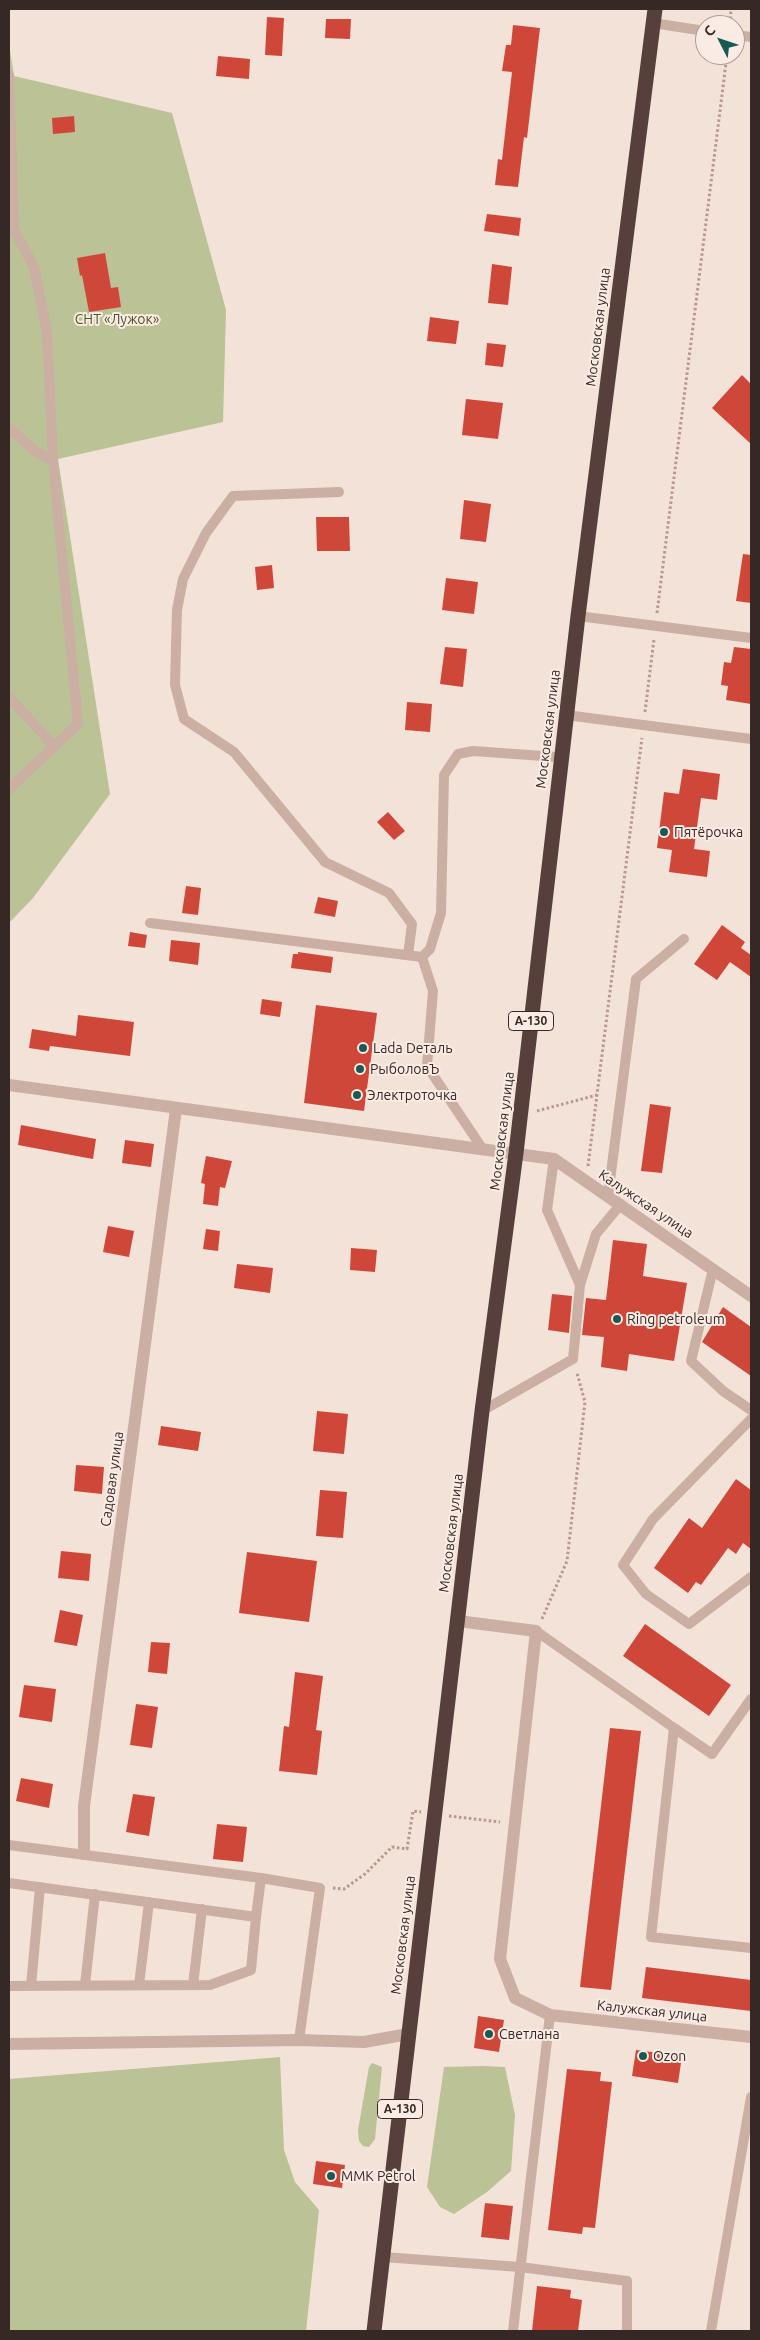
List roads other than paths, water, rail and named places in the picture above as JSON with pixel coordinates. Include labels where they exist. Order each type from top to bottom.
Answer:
[{"type":"highway","name":"Московская улица","points":[[383,2257],[482,1411],[521,1115],[566,715],[654,16]]},
{"type":"highway","name":"А-130","points":[[374,2331],[383,2257]]},
{"type":"street","name":"Калужская улица","points":[[9,1085],[554,1159],[751,1296]]},
{"type":"street","name":"Садовая улица","points":[[84,1854],[84,1806],[176,1109]]},
{"type":"street","points":[[458,1621],[536,1631]]},
{"type":"street","name":"Калужская улица","points":[[536,1631],[500,1959],[515,1998],[550,2015],[751,2036]]},
{"type":"street","points":[[9,2044],[299,2040],[364,2042],[408,2034]]},
{"type":"lane","points":[[654,16],[695,28]]},
{"type":"lane","points":[[9,75],[14,230],[34,267],[46,332],[53,461],[78,724],[9,789]]},
{"type":"lane","points":[[9,428],[35,451],[53,461]]},
{"type":"lane","points":[[339,492],[233,496],[206,533],[184,579],[177,610],[174,685],[184,719],[234,752],[325,862],[388,894],[412,924],[408,956]]},
{"type":"lane","points":[[578,616],[751,638]]},
{"type":"lane","points":[[9,698],[54,746]]},
{"type":"lane","points":[[566,715],[751,739]]},
{"type":"lane","points":[[150,923],[422,957],[430,950],[441,913],[444,775],[458,754],[473,751],[557,757]]},
{"type":"lane","points":[[608,1196],[636,979],[684,939]]},
{"type":"lane","points":[[422,957],[433,991],[427,1066],[482,1148]]},
{"type":"lane","points":[[554,1159],[547,1210],[580,1284]]},
{"type":"lane","points":[[482,1411],[573,1359],[580,1284],[596,1234],[621,1204]]},
{"type":"lane","points":[[713,1269],[690,1361],[723,1391],[751,1410]]},
{"type":"lane","points":[[751,1419],[653,1519],[623,1565],[646,1594],[689,1624],[751,1577]]},
{"type":"lane","points":[[536,1631],[712,1754],[751,1699]]},
{"type":"lane","points":[[674,1728],[651,1937],[751,1948]]},
{"type":"lane","points":[[9,1845],[261,1878],[320,1888],[299,2040]]},
{"type":"lane","points":[[9,1986],[210,1985],[251,1970],[261,1878]]},
{"type":"lane","points":[[9,1883],[256,1917]]},
{"type":"lane","points":[[31,1986],[40,1888]]},
{"type":"lane","points":[[85,1986],[95,1894]]},
{"type":"lane","points":[[139,1985],[149,1902]]},
{"type":"lane","points":[[193,1985],[202,1909]]},
{"type":"lane","points":[[514,2331],[550,2015]]},
{"type":"lane","points":[[711,2331],[751,2097]]},
{"type":"lane","points":[[383,2257],[520,2267],[627,2281],[627,2331]]},
{"type":"place","name":"Пятёрочка","points":[[664,832]]},
{"type":"place","name":"Lada Dеталь","points":[[363,1048]]},
{"type":"place","name":"РыболовЪ","points":[[360,1069]]},
{"type":"place","name":"Электроточка","points":[[357,1095]]},
{"type":"place","name":"Ring petroleum","points":[[617,1319]]},
{"type":"place","name":"Светлана","points":[[489,2034]]},
{"type":"place","name":"Ozon","points":[[643,2056]]},
{"type":"place","name":"MMK Petrol","points":[[331,2176]]},
{"type":"park label","name":"СНТ «Лужок»","points":[[117,319]]}]
